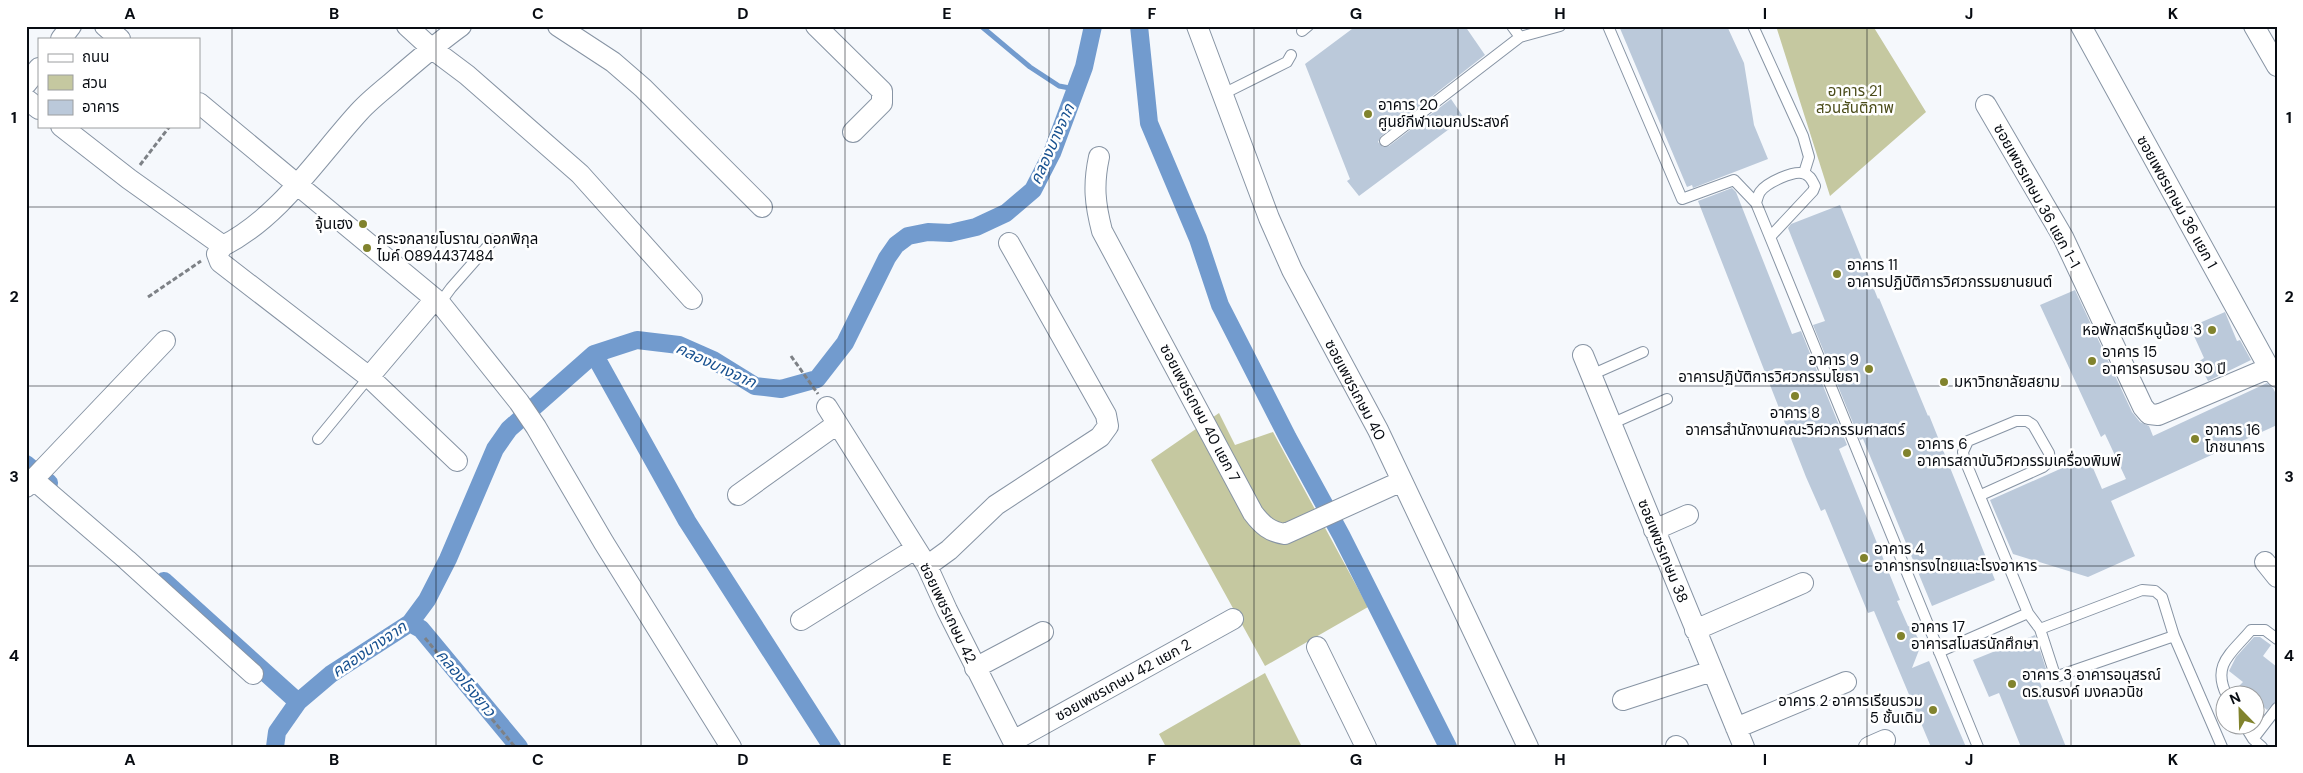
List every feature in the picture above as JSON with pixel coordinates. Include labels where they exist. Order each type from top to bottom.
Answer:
[{"type":"street","points":[[62,38],[71,26]]},
{"type":"street","points":[[105,26],[119,38]]},
{"type":"street","points":[[407,26],[431,48],[467,75],[580,174],[692,298]]},
{"type":"street","points":[[457,462],[369,377],[220,262],[217,254],[223,246],[244,234],[260,221],[298,184],[360,111],[431,48],[461,26]]},
{"type":"street","points":[[558,26],[613,62],[644,88],[762,207]]},
{"type":"street","points":[[816,26],[882,91],[882,103],[853,132]]},
{"type":"street","name":"ซอยเพชรเกษม 40","points":[[1197,26],[1269,218],[1292,270],[1378,430],[1528,747]]},
{"type":"street","name":"ซอยเพชรเกษม 36 แยก 1","points":[[2080,26],[2273,372]]},
{"type":"street","points":[[2254,26],[2277,66]]},
{"type":"street","points":[[26,84],[38,69]]},
{"type":"street","points":[[26,99],[38,108]]},
{"type":"street","points":[[200,104],[437,301],[519,402],[536,427],[604,543],[731,747]]},
{"type":"street","name":"ซอยเพชรเกษม 36 แยก 1-1","points":[[1986,104],[2064,237],[2143,407],[2148,414],[2158,414],[2273,372]]},
{"type":"street","points":[[64,128],[129,179],[223,246]]},
{"type":"street","name":"ซอยเพชรเกษม 40 แยก 7","points":[[1099,157],[1096,172],[1095,202],[1102,231],[1253,513],[1264,527],[1277,533],[1285,534],[1402,482]]},
{"type":"street","points":[[927,566],[949,550],[996,505],[1100,437],[1108,426],[1106,415],[1009,243]]},
{"type":"street","points":[[369,377],[437,301]]},
{"type":"street","points":[[165,341],[36,476],[253,674]]},
{"type":"street","name":"ซอยเพชรเกษม 38","points":[[1583,355],[1744,747]]},
{"type":"street","points":[[738,495],[832,415]]},
{"type":"street","name":"ซอยเพชรเกษม 42","points":[[832,415],[915,550],[927,566],[975,668],[1015,744]]},
{"type":"street","points":[[1654,530],[1688,515]]},
{"type":"street","points":[[801,620],[915,550]]},
{"type":"street","points":[[1695,630],[1803,583]]},
{"type":"street","name":"ซอยเพชรเกษม 42 แยก 2","points":[[1015,744],[1233,619]]},
{"type":"street","points":[[975,668],[1043,632]]},
{"type":"street","points":[[1317,647],[1366,747]]},
{"type":"street","points":[[1623,700],[1712,671]]},
{"type":"street","points":[[1736,728],[1846,682]]},
{"type":"lane","points":[[1512,26],[1520,36]]},
{"type":"lane","points":[[1385,141],[1520,36],[1560,26]]},
{"type":"lane","points":[[1608,26],[1682,199],[1734,180],[1756,203],[1978,747]]},
{"type":"lane","points":[[1754,26],[1810,157],[1804,173]]},
{"type":"lane","points":[[1223,94],[1287,62],[1291,55]]},
{"type":"lane","points":[[1756,203],[1760,192],[1771,182],[1795,173],[1804,173],[1811,178],[1815,186],[1813,192],[1770,237]]},
{"type":"lane","points":[[437,301],[494,240]]},
{"type":"lane","points":[[1591,375],[1643,352]]},
{"type":"lane","points":[[318,439],[369,377]]},
{"type":"lane","points":[[1611,424],[1667,399]]},
{"type":"lane","points":[[1981,496],[2043,467],[2050,461],[2049,453],[2034,424],[2027,421],[2016,421],[1968,441],[1963,452],[2028,613],[2040,629],[2054,672],[2058,676],[2174,636]]},
{"type":"lane","points":[[2040,629],[2142,590],[2156,591],[2162,597],[2174,636],[2222,747]]},
{"type":"lane","points":[[1939,652],[2028,613]]},
{"type":"lane","points":[[2223,686],[2221,666],[2251,630],[2265,630],[2277,639]]},
{"type":"lane","points":[[2253,739],[2277,708]]},
{"type":"lane","points":[[2251,736],[2262,747]]},
{"type":"path","points":[[129,179],[168,128]]},
{"type":"path","points":[[148,297],[223,246]]},
{"type":"path","points":[[791,356],[832,415]]},
{"type":"path","points":[[425,638],[515,747]]},
{"type":"green space","name":"อาคาร 21 สวนสันติภาพ","points":[[1776,26],[1873,26],[1926,112],[1830,196]]},
{"type":"green space","points":[[1219,413],[1235,445],[1273,432],[1368,607],[1265,666],[1151,460]]},
{"type":"green space","points":[[1265,673],[1302,747],[1166,747],[1159,734]]},
{"type":"building","name":"อาคาร 20 ศูนย์กีฬาเอนกประสงค์","points":[[1356,26],[1465,26],[1485,55],[1381,136],[1378,142],[1383,147],[1389,146],[1451,99],[1464,118],[1359,196],[1347,181],[1350,179],[1305,64]]},
{"type":"building","points":[[1619,26],[1727,26],[1744,63],[1754,125],[1768,159],[1693,188],[1692,185],[1687,187]]},
{"type":"building","points":[[1732,188],[1736,192],[1792,334],[1801,331],[1847,445],[1839,449],[1900,600],[1897,601],[1908,626],[1913,628],[1921,645],[1912,668],[1929,661],[1966,747],[1931,747],[1874,611],[1868,613],[1825,509],[1821,511],[1806,477],[1698,201]]},
{"type":"building","points":[[1840,205],[1878,299],[1929,415],[1995,580],[1932,606],[1863,439],[1860,440],[1813,325],[1825,321],[1788,228],[1791,224]]},
{"type":"building","points":[[2075,290],[2132,412],[2140,422],[2149,426],[2153,436],[2267,383],[2273,388],[2277,396],[2277,425],[2111,501],[2135,556],[2088,577],[2013,554],[1990,500],[2078,461],[2093,468],[2102,489],[2126,479],[2105,434],[2101,437],[2040,305]]},
{"type":"building","points":[[2225,312],[2237,341],[2240,340],[2251,360],[2208,381],[2198,362],[2204,358],[2190,327]]},
{"type":"building","name":"อาคาร 3 อาคารอนุสรณ์ ดร.ณรงค์ มงคลวนิช","points":[[2035,635],[2047,672],[2037,675],[2066,747],[2021,747],[1999,693],[1989,697],[1973,660]]},
{"type":"building","points":[[2254,637],[2260,637],[2271,645],[2263,656],[2277,667],[2277,701],[2267,710],[2266,686],[2239,686],[2243,682],[2229,671],[2236,657]]},
{"type":"waterway","points":[[981,26],[1030,67],[1059,86],[1075,89]]},
{"type":"waterway","name":"คลองบางจาก","points":[[275,747],[277,732],[298,702],[331,674],[410,623],[427,600],[448,559],[495,449],[509,429],[594,354],[637,340],[679,345],[713,360],[755,386],[781,389],[817,379],[845,343],[887,258],[896,245],[908,236],[928,232],[950,233],[976,227],[1006,213],[1033,190],[1052,153],[1084,67],[1093,26]]},
{"type":"waterway","points":[[1139,26],[1149,123],[1198,239],[1220,305],[1288,438],[1341,535],[1448,747]]},
{"type":"waterway","points":[[594,354],[687,521],[832,747]]},
{"type":"waterway","points":[[26,464],[49,483]]},
{"type":"waterway","points":[[164,581],[298,702]]},
{"type":"waterway","name":"คลองโรงยาว","points":[[410,623],[421,629],[519,747]]},
{"type":"place","name":"อาคาร 20 ศูนย์กีฬาเอนกประสงค์","points":[[1368,114]]},
{"type":"place","name":"จุ้นเฮง","points":[[363,224]]},
{"type":"place","name":"กระจกลายโบราณ ดอกพิกุล ไมค์ 0894437484","points":[[367,248]]},
{"type":"place","name":"อาคาร 11 อาคารปฏิบัติการวิศวกรรมยานยนต์","points":[[1837,274]]},
{"type":"place","name":"หอพักสตรีหนูน้อย 3","points":[[2212,330]]},
{"type":"place","name":"อาคาร 15 อาคารครบรอบ 30 ปี","points":[[2092,361]]},
{"type":"place","name":"อาคาร 9 อาคารปฏิบัติการวิศวกรรมโยธา","points":[[1869,369]]},
{"type":"place","name":"มหาวิทยาลัยสยาม","points":[[1944,382]]},
{"type":"place","name":"อาคาร 8 อาคารสำนักงานคณะวิศวกรรมศาสตร์","points":[[1795,396]]},
{"type":"place","name":"อาคาร 16 โภชนาคาร","points":[[2195,439]]},
{"type":"place","name":"อาคาร 6 อาคารสถาบันวิศวกรรมเครื่องพิมพ์","points":[[1907,453]]},
{"type":"place","name":"อาคาร 4 อาคารทรงไทยและโรงอาหาร","points":[[1864,558]]},
{"type":"place","name":"อาคาร 17 อาคารสโมสรนักศึกษา","points":[[1901,636]]},
{"type":"place","name":"อาคาร 3 อาคารอนุสรณ์ ดร.ณรงค์ มงคลวนิช","points":[[2012,684]]},
{"type":"place","name":"อาคาร 2 อาคารเรียนรวม 5 ชั้นเดิม","points":[[1933,710]]}]
